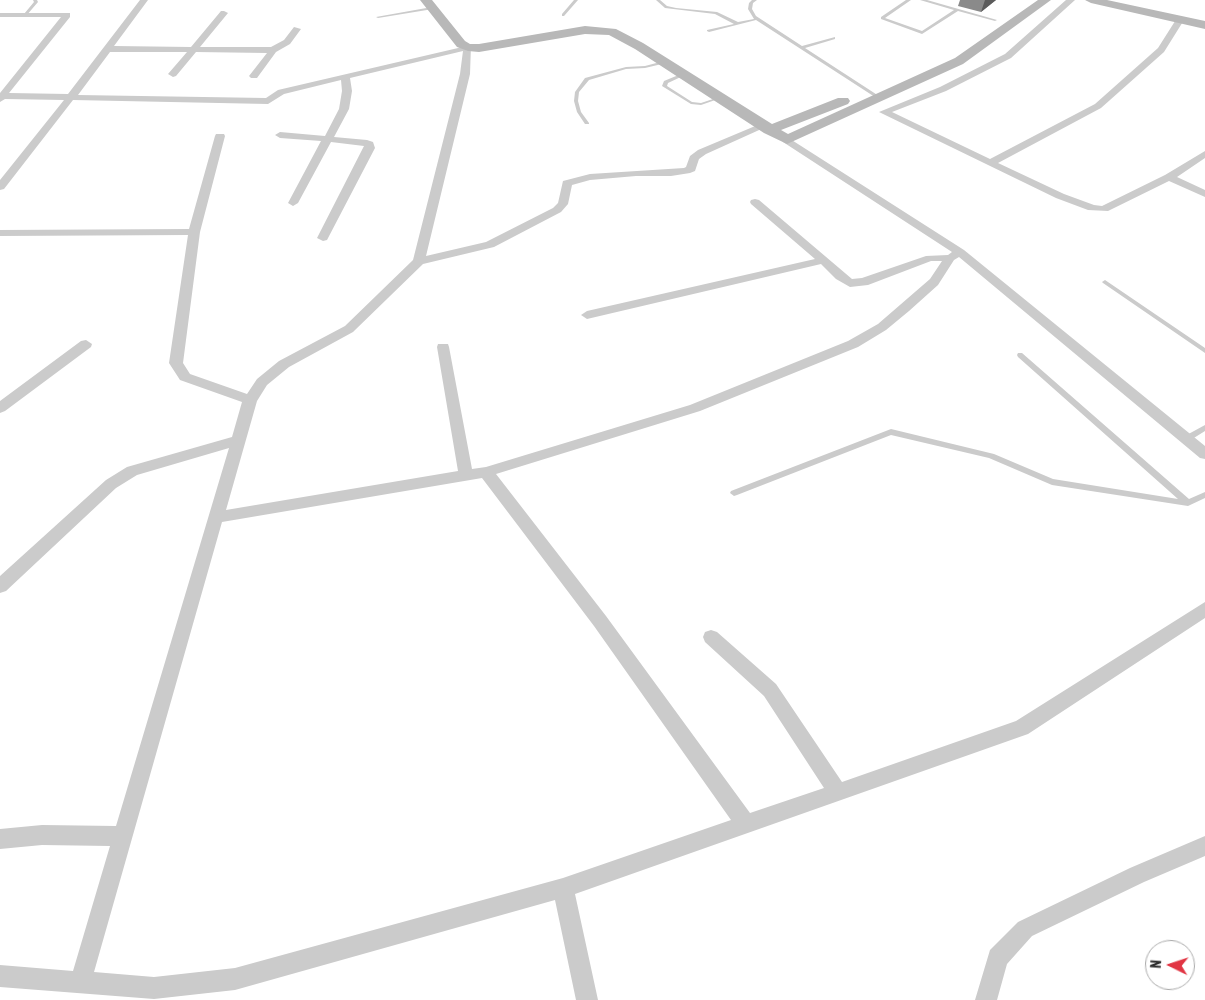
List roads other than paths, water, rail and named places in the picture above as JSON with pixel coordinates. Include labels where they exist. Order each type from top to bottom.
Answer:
[{"type":"street","points":[[0,188],[144,0]]},
{"type":"street","points":[[979,31],[1027,0]]},
{"type":"street","points":[[787,140],[959,61],[1044,0]]},
{"type":"street","points":[[1071,0],[1008,56],[951,85],[884,112],[1060,196],[1092,208],[1104,209],[1169,177],[1205,154]]},
{"type":"street","points":[[1091,0],[1205,25]]},
{"type":"street","points":[[1116,0],[1205,20]]},
{"type":"street","points":[[429,4],[462,44],[468,47]]},
{"type":"street","points":[[173,74],[224,13]]},
{"type":"street","points":[[0,15],[68,15],[1,97]]},
{"type":"street","points":[[992,162],[1098,106],[1161,50],[1180,20]]},
{"type":"street","points":[[254,76],[274,50],[287,42],[297,29]]},
{"type":"street","points":[[1,97],[262,102],[268,101],[281,92],[468,47],[479,48],[585,30],[612,32],[627,39],[787,140],[955,255],[1205,454]]},
{"type":"street","points":[[80,982],[250,400],[262,382],[284,364],[350,329],[419,261],[465,74],[468,47]]},
{"type":"street","points":[[107,49],[274,50]]},
{"type":"street","points":[[419,261],[490,245],[510,236],[557,210],[563,204],[567,183],[572,181],[590,177],[636,173],[671,173],[692,169],[694,158],[702,152],[867,90],[921,64]]},
{"type":"street","points":[[294,203],[328,139],[346,100],[345,77]]},
{"type":"street","points":[[280,135],[362,142],[368,144],[370,148],[323,238]]},
{"type":"street","points":[[220,136],[194,232],[176,363],[185,377],[250,400]]},
{"type":"street","points":[[1169,177],[1205,194]]},
{"type":"street","points":[[755,202],[850,283],[864,282],[930,258],[955,255]]},
{"type":"street","points":[[0,233],[194,232]]},
{"type":"street","points":[[216,517],[486,472],[695,408],[853,344],[882,327],[934,282],[955,255]]},
{"type":"street","points":[[587,315],[824,260]]},
{"type":"street","points":[[0,408],[86,344]]},
{"type":"street","points":[[443,347],[466,475]]},
{"type":"street","points":[[0,586],[111,484],[132,471],[238,440]]},
{"type":"street","points":[[486,472],[600,621],[747,825]]},
{"type":"street","points":[[0,976],[154,988],[235,979],[563,888],[1022,728],[1205,610]]},
{"type":"street","points":[[711,637],[770,690],[838,793]]},
{"type":"street","points":[[0,839],[42,835],[123,836]]},
{"type":"street","points":[[986,1000],[998,958],[1025,929],[1137,875],[1205,846]]},
{"type":"street","points":[[563,888],[587,1000]]},
{"type":"lane","points":[[25,15],[36,2],[35,0]]},
{"type":"lane","points":[[563,15],[576,0]]},
{"type":"lane","points":[[658,0],[676,10],[716,13],[738,24]]},
{"type":"lane","points":[[755,0],[751,3],[750,9],[757,19],[880,98]]},
{"type":"lane","points":[[909,0],[882,18],[922,33],[957,10]]},
{"type":"lane","points":[[922,0],[995,20]]},
{"type":"lane","points":[[378,17],[429,4]]},
{"type":"lane","points":[[709,31],[757,19]]},
{"type":"lane","points":[[802,48],[833,38]]},
{"type":"lane","points":[[588,123],[579,112],[576,101],[577,92],[587,80],[626,68],[645,68],[664,62]]},
{"type":"lane","points":[[683,75],[666,82],[664,86],[691,103],[701,104],[720,98]]},
{"type":"lane","points":[[1105,282],[1205,351]]},
{"type":"lane","points":[[1020,355],[1188,502]]},
{"type":"lane","points":[[1186,439],[1205,428]]},
{"type":"lane","points":[[734,493],[891,432],[991,456],[1052,482],[1188,502],[1205,495]]}]
